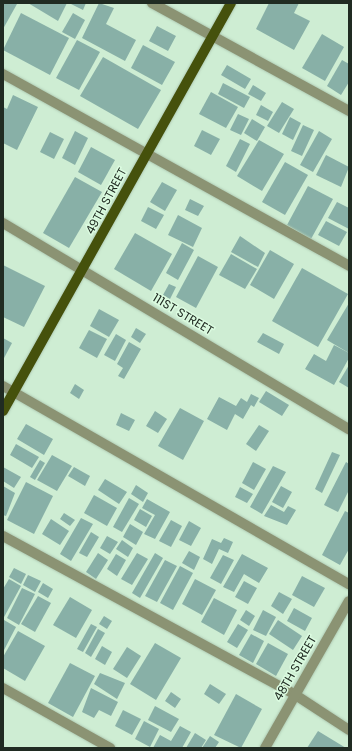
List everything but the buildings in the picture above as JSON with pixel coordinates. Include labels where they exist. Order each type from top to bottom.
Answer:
[{"type":"main road","name":"49TH STREET","points":[[3,412],[231,3]]},
{"type":"street","points":[[152,3],[349,111]]},
{"type":"street","points":[[3,74],[147,152],[349,266]]},
{"type":"street","name":"111ST STREET","points":[[3,223],[84,269],[349,429]]},
{"type":"street","points":[[3,386],[349,584]]},
{"type":"street","points":[[3,536],[294,694],[349,730]]},
{"type":"street","name":"48TH STREET","points":[[265,748],[294,694],[349,601]]},
{"type":"street","points":[[3,688],[110,748]]}]
